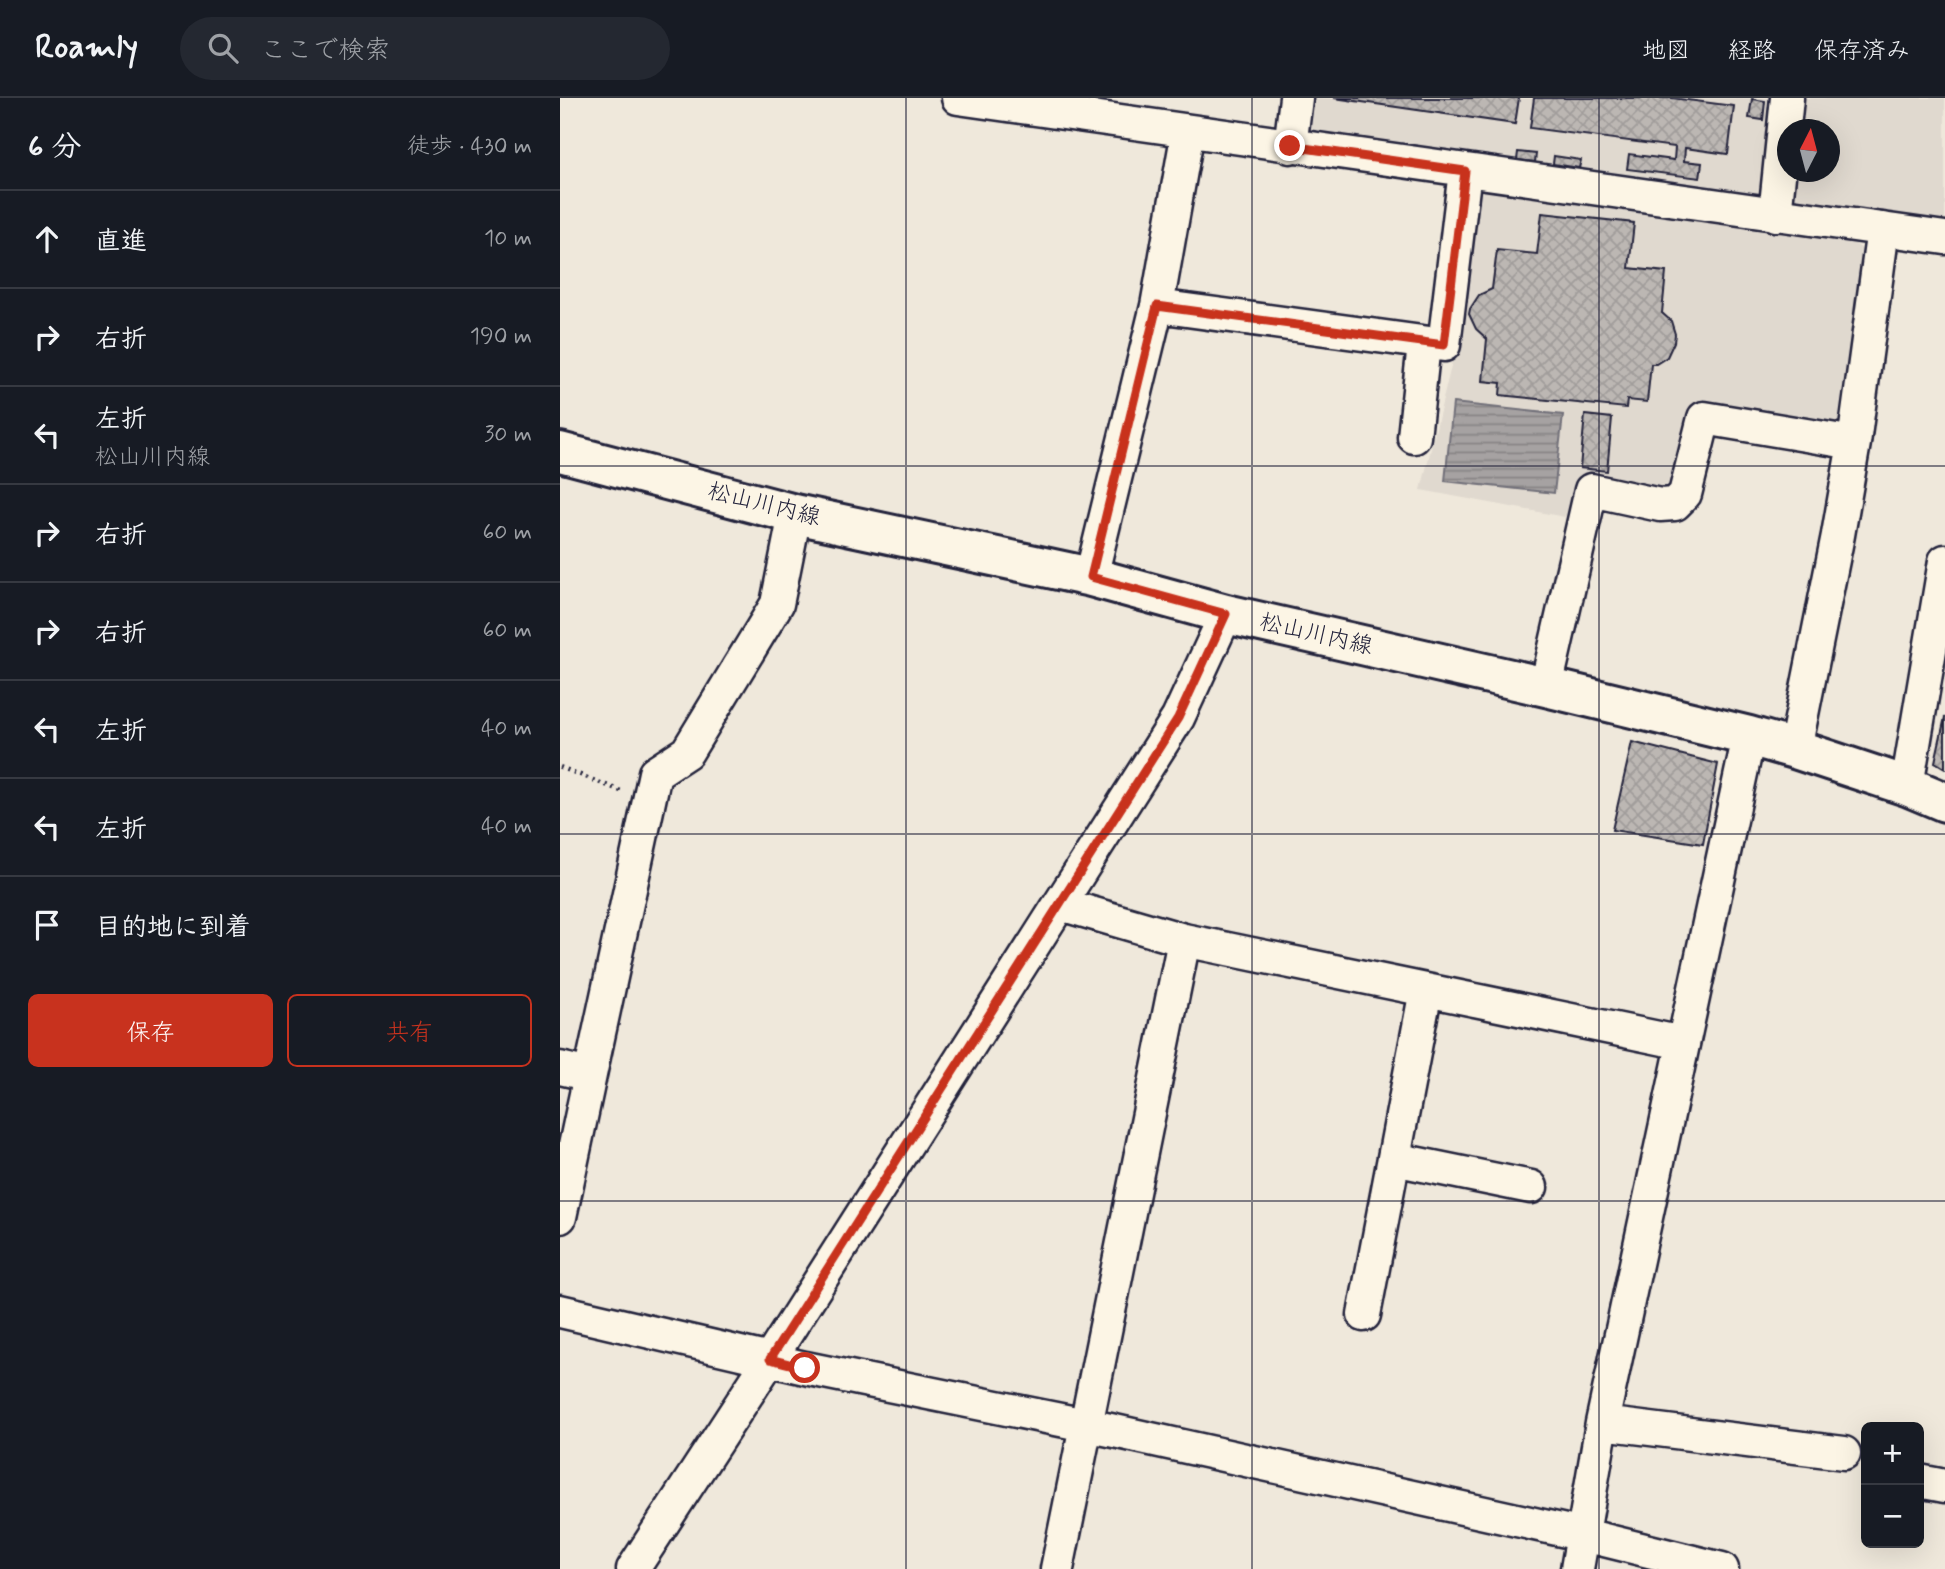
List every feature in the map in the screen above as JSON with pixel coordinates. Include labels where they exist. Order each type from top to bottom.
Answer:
[{"type":"main road","name":"松山川内線","points":[[560,452],[795,514],[1091,577],[1226,614],[1749,736],[1907,786],[1945,803]]},
{"type":"street","points":[[958,98],[1945,238]]},
{"type":"street","points":[[1290,146],[1296,98]]},
{"type":"street","points":[[1775,215],[1787,98]]},
{"type":"street","points":[[1091,577],[1157,306],[1188,131]]},
{"type":"street","points":[[1157,306],[1444,345],[1465,171]]},
{"type":"street","points":[[1795,749],[1854,443],[1883,229]]},
{"type":"street","points":[[1414,437],[1424,344]]},
{"type":"street","points":[[1546,687],[1591,490],[1660,505],[1675,504],[1685,494],[1704,418],[1854,443]]},
{"type":"street","points":[[560,1217],[575,1072],[655,773],[687,752],[777,604],[795,514]]},
{"type":"street","points":[[1907,786],[1945,561]]},
{"type":"street","points":[[633,1569],[770,1359],[1178,718],[1226,614]]},
{"type":"street","points":[[1577,1569],[1602,1423],[1749,736]]},
{"type":"street","points":[[1059,904],[1184,940],[1683,1043]]},
{"type":"street","points":[[1057,1569],[1184,940]]},
{"type":"street","points":[[1364,1315],[1426,990]]},
{"type":"street","points":[[1394,1159],[1531,1187]]},
{"type":"street","points":[[560,1311],[805,1368],[1584,1535],[1722,1569]]},
{"type":"street","points":[[1602,1423],[1844,1454]]},
{"type":"street","points":[[1924,1482],[1945,1486]]},
{"type":"path","points":[[560,768],[649,802]]},
{"type":"shaded area","points":[[1313,98],[1776,98],[1764,224],[1852,241],[1865,252],[1840,429],[1695,402],[1674,485],[1657,491],[1582,475],[1565,517],[1421,490],[1452,362],[1483,156],[1309,131]]},
{"type":"shaded area","points":[[1805,98],[1945,98],[1945,225],[1792,200],[1795,182],[1840,182],[1840,119],[1802,119]]},
{"type":"shaded area","points":[[1453,403],[1563,415],[1554,493],[1445,481]]},
{"type":"building","points":[[1334,98],[1519,98],[1515,124]]},
{"type":"building","points":[[1534,98],[1672,98],[1734,106],[1728,154],[1685,148],[1684,161],[1702,163],[1700,178],[1627,169],[1629,154],[1674,160],[1675,147],[1530,128]]},
{"type":"building","points":[[1752,99],[1765,101],[1763,120],[1749,118]]},
{"type":"building","points":[[1518,152],[1536,154],[1535,162],[1517,160]]},
{"type":"building","points":[[1554,156],[1581,160],[1579,168],[1553,164]]},
{"type":"building","points":[[1542,213],[1634,223],[1629,268],[1666,272],[1662,313],[1671,321],[1675,334],[1674,342],[1667,357],[1651,364],[1647,402],[1627,400],[1626,408],[1500,395],[1501,383],[1483,381],[1487,339],[1476,329],[1469,314],[1470,309],[1479,295],[1492,289],[1497,250],[1537,254]]},
{"type":"building","points":[[1585,415],[1612,418],[1607,471],[1580,468]]},
{"type":"building","points":[[1945,717],[1945,768],[1935,762]]},
{"type":"building","points":[[1632,742],[1718,764],[1703,844],[1612,830]]},
{"type":"route","points":[[805,1368],[770,1359],[1178,718],[1226,614],[1091,577],[1157,306],[1444,345],[1465,171],[1290,146]]}]
